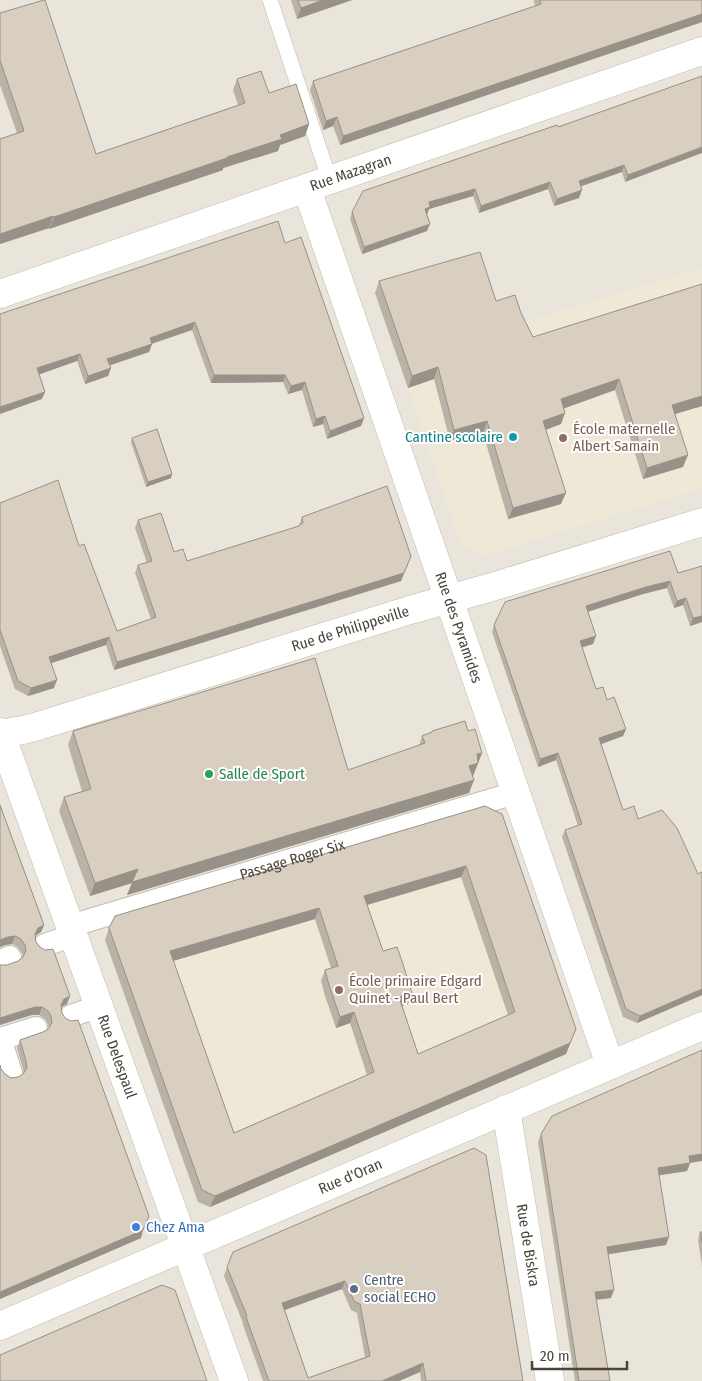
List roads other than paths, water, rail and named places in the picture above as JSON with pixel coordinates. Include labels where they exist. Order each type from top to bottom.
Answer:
[{"type":"street","name":"Rue Mazagran","points":[[0,294],[702,52]]},
{"type":"street","name":"Rue des Pyramides","points":[[318,185],[448,600],[610,1065]]},
{"type":"street","name":"Rue de Philippeville","points":[[0,733],[35,726],[410,610],[511,582],[702,522]]},
{"type":"street","name":"Rue Delespaul","points":[[0,733],[234,1381]]},
{"type":"street","name":"Passage Roger Six","points":[[45,945],[72,930],[515,793]]},
{"type":"street","points":[[71,1016],[99,1006]]},
{"type":"street","name":"Rue d'Oran","points":[[0,1326],[702,1026]]},
{"type":"street","points":[[12,1073],[0,1039],[36,1028]]},
{"type":"street","name":"Rue de Biskra","points":[[506,1109],[550,1381]]},
{"type":"lane","points":[[270,0],[318,185]]},
{"type":"place","name":"Cantine scolaire","points":[[513,437]]},
{"type":"place","name":"École maternelle Albert Samain","points":[[563,438]]},
{"type":"place","name":"Salle de Sport","points":[[209,774]]},
{"type":"place","name":"École primaire Edgard Quinet - Paul Bert","points":[[339,990]]},
{"type":"place","name":"Chez Ama","points":[[136,1227]]},
{"type":"place","name":"Centre social ECHO","points":[[354,1289]]}]
